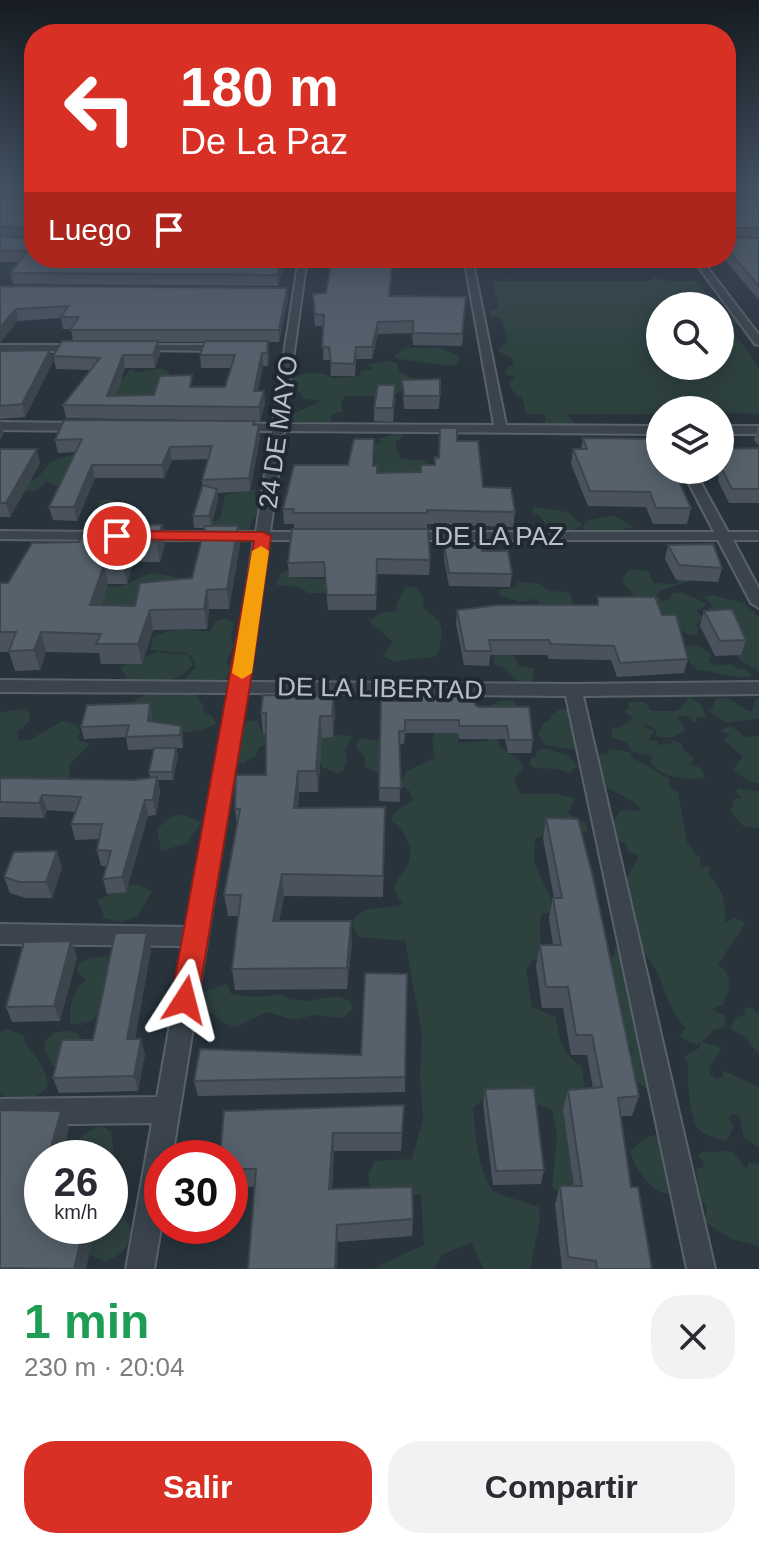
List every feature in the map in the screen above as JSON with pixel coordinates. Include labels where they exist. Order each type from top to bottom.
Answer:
[{"type":"street","name":"24 DE MAYO","points":[[140,1269],[240,686],[279,427],[288,292],[299,268]]},
{"type":"street","points":[[470,268],[501,429]]},
{"type":"street","points":[[704,268],[759,342]]},
{"type":"street","points":[[0,348],[92,348]]},
{"type":"street","points":[[122,348],[229,348]]},
{"type":"street","points":[[0,426],[93,427]]},
{"type":"street","points":[[217,427],[646,430]]},
{"type":"street","points":[[734,430],[759,430]]},
{"type":"street","points":[[696,484],[759,603]]},
{"type":"street","points":[[0,535],[326,536]]},
{"type":"street","name":"DE LA PAZ","points":[[390,536],[759,536]]},
{"type":"street","name":"DE LA LIBERTAD","points":[[0,686],[573,690],[759,688]]},
{"type":"street","points":[[573,690],[701,1269]]},
{"type":"street","points":[[0,934],[195,937]]},
{"type":"street","points":[[0,1112],[166,1110]]},
{"type":"green space","points":[[654,277],[665,281],[697,281],[705,292],[646,292],[646,380],[734,380],[734,333],[759,367],[759,414],[734,413],[734,396],[646,396],[646,414],[567,414],[574,422],[571,425],[544,423],[546,418],[543,414],[526,414],[522,397],[516,396],[508,382],[515,377],[505,374],[508,367],[513,365],[512,359],[498,351],[507,340],[502,319],[490,316],[490,311],[499,309],[492,281],[650,281]]},
{"type":"green space","points":[[734,310],[746,312],[746,320],[740,325],[734,324]]},
{"type":"green space","points":[[404,348],[441,348],[458,355],[459,361],[455,365],[444,365],[393,357]]},
{"type":"green space","points":[[396,362],[400,372],[417,381],[395,395],[397,403],[374,396],[346,396],[341,401],[343,411],[332,415],[330,425],[299,424],[292,419],[293,414],[321,401],[301,398],[302,394],[290,385],[293,378],[313,373],[332,378],[359,376],[361,371],[372,369],[367,364]]},
{"type":"green space","points":[[160,368],[169,371],[169,377],[134,418],[139,422],[118,422],[109,417],[112,379],[124,378],[129,370],[134,369],[135,373]]},
{"type":"green space","points":[[402,434],[403,437],[395,442],[400,458],[426,461],[430,467],[423,472],[313,475],[338,469],[338,465],[342,464],[375,468],[375,452],[367,452],[370,443],[382,443],[378,439]]},
{"type":"green space","points":[[71,455],[97,455],[69,465],[60,487],[46,481],[35,492],[22,490],[52,461]]},
{"type":"green space","points":[[256,490],[255,496],[264,504],[264,512],[253,518],[249,530],[216,530],[206,524],[220,519],[225,495]]},
{"type":"green space","points":[[107,499],[136,508],[145,520],[137,528],[91,524],[89,521],[98,517],[99,501]]},
{"type":"green space","points":[[534,507],[568,512],[583,526],[563,533],[550,531],[540,516],[532,512]]},
{"type":"green space","points":[[613,515],[634,527],[605,533],[582,531],[585,521]]},
{"type":"green space","points":[[673,567],[689,581],[659,591],[657,596],[662,601],[670,599],[672,593],[681,592],[706,603],[704,608],[696,611],[704,618],[696,624],[698,630],[695,636],[686,633],[670,617],[639,599],[622,581],[629,569],[648,571],[654,583],[676,584],[679,581]]},
{"type":"green space","points":[[296,572],[300,578],[323,579],[330,586],[329,593],[308,593],[300,587],[276,585],[280,574]]},
{"type":"green space","points":[[156,573],[185,579],[132,613],[68,618],[102,584],[117,587]]},
{"type":"green space","points":[[518,582],[540,584],[549,591],[569,592],[574,605],[570,609],[543,607],[536,599],[519,602],[500,595],[499,590],[516,587]]},
{"type":"green space","points":[[406,587],[414,587],[423,595],[424,609],[439,623],[441,638],[438,654],[394,662],[383,656],[393,642],[369,621],[383,612],[397,611],[396,605]]},
{"type":"green space","points":[[712,595],[743,603],[759,617],[759,673],[739,659],[719,627],[703,612],[713,606],[704,597]]},
{"type":"green space","points":[[227,618],[234,623],[231,638],[234,646],[226,662],[231,668],[226,679],[197,683],[184,680],[195,668],[193,658],[187,653],[151,650],[152,639],[164,632],[210,631],[216,621]]},
{"type":"green space","points":[[693,645],[711,655],[709,662],[732,664],[746,669],[752,676],[738,677],[697,670],[690,663],[686,646]]},
{"type":"green space","points":[[157,652],[188,655],[193,665],[186,672],[164,682],[130,684],[120,667]]},
{"type":"green space","points":[[511,652],[519,666],[534,668],[533,681],[520,683],[504,668],[495,665],[493,659],[497,654]]},
{"type":"green space","points":[[160,692],[195,694],[204,712],[212,716],[216,724],[191,732],[170,730],[129,705],[143,696]]},
{"type":"green space","points":[[689,697],[701,704],[706,717],[697,717],[696,723],[685,716],[677,716],[686,730],[666,738],[657,736],[655,729],[643,723],[645,728],[654,731],[649,740],[658,741],[658,745],[672,743],[672,740],[681,743],[684,751],[694,758],[690,764],[701,768],[705,778],[668,775],[650,763],[652,756],[632,752],[626,742],[611,737],[613,728],[621,727],[633,718],[624,711],[629,708],[628,702],[645,702],[651,711],[676,711]]},
{"type":"green space","points":[[726,697],[748,711],[752,711],[755,700],[759,698],[759,718],[727,723],[707,710],[712,709],[715,700]]},
{"type":"green space","points":[[512,700],[521,709],[496,734],[500,746],[522,763],[522,769],[514,780],[520,794],[558,794],[575,798],[568,813],[585,823],[588,831],[577,838],[548,833],[535,839],[534,863],[556,908],[554,913],[542,913],[541,942],[547,959],[533,960],[526,968],[532,1007],[556,1017],[566,1051],[582,1066],[586,1099],[584,1174],[566,1199],[552,1187],[557,1135],[552,1110],[495,1091],[473,1108],[478,1151],[493,1192],[539,1207],[540,1220],[530,1269],[484,1269],[471,1242],[442,1255],[434,1269],[372,1269],[424,1245],[421,1195],[370,1191],[368,1175],[374,1161],[412,1159],[423,1119],[420,1076],[422,1035],[405,941],[358,937],[351,923],[368,909],[403,904],[395,887],[410,858],[409,845],[404,834],[391,821],[393,814],[413,800],[409,790],[400,786],[406,771],[435,758],[432,741],[437,726],[458,732],[458,743],[488,741],[483,728],[484,709],[500,701]]},
{"type":"green space","points":[[22,709],[30,713],[29,722],[17,732],[19,741],[29,740],[63,721],[74,724],[80,731],[78,740],[90,744],[70,764],[69,781],[0,785],[0,712]]},
{"type":"green space","points":[[561,709],[571,709],[591,732],[584,751],[544,745],[538,734],[544,723],[552,718],[549,716]]},
{"type":"green space","points":[[248,720],[257,721],[263,734],[274,734],[277,739],[259,747],[256,756],[243,764],[235,761],[239,734]]},
{"type":"green space","points":[[732,726],[745,737],[759,736],[759,784],[749,782],[733,769],[743,757],[725,741],[724,737],[728,738],[729,735],[720,730]]},
{"type":"green space","points":[[293,730],[353,736],[345,749],[347,760],[343,771],[337,773],[322,767],[318,756]]},
{"type":"green space","points":[[358,740],[379,741],[382,770],[377,773],[364,766],[365,757],[356,748]]},
{"type":"green space","points":[[542,748],[568,755],[578,766],[569,773],[559,769],[534,768],[529,763],[537,750]]},
{"type":"green space","points":[[610,749],[630,752],[634,760],[669,778],[669,786],[678,792],[687,842],[700,859],[700,868],[709,866],[709,875],[723,896],[725,922],[734,918],[746,922],[718,964],[727,973],[729,987],[723,1005],[712,1009],[725,1016],[725,1027],[713,1030],[702,1042],[722,1048],[709,1068],[710,1075],[717,1079],[723,1076],[722,1070],[759,1087],[759,1148],[744,1138],[739,1116],[732,1114],[728,1119],[734,1125],[724,1141],[702,1133],[694,1119],[688,1088],[688,1063],[684,1057],[699,1048],[701,1043],[693,1044],[679,1036],[686,1028],[672,1009],[650,959],[642,952],[635,910],[618,893],[639,856],[628,851],[625,843],[613,839],[608,830],[621,810],[642,811],[597,776],[592,766],[599,761],[596,754],[606,755]]},
{"type":"green space","points":[[738,788],[759,791],[759,828],[744,827],[730,810],[734,804],[732,800],[742,798],[736,791]]},
{"type":"green space","points":[[181,814],[201,822],[188,843],[161,851],[157,829],[169,818]]},
{"type":"green space","points":[[138,885],[152,891],[138,916],[120,922],[102,918],[104,914],[97,901],[125,886]]},
{"type":"green space","points":[[619,947],[637,972],[650,977],[654,988],[647,990],[650,1091],[626,1074],[633,1051],[624,1039],[621,1010],[610,1001],[605,966],[615,954],[614,949]]},
{"type":"green space","points":[[107,956],[110,973],[99,1016],[86,1023],[81,1021],[83,1026],[70,1023],[73,999],[86,980],[78,972],[77,966],[88,958]]},
{"type":"green space","points":[[227,984],[231,994],[257,997],[281,994],[289,999],[306,1001],[338,996],[350,1001],[353,1008],[343,1018],[314,1015],[294,1020],[267,1012],[235,1027],[222,1022],[199,1003],[206,991]]},
{"type":"green space","points":[[751,1007],[759,1013],[759,1054],[744,1037],[731,1029],[735,1018],[745,1014],[744,1008]]},
{"type":"green space","points":[[7,1029],[23,1035],[44,1069],[48,1087],[30,1101],[13,1104],[0,1092],[0,1032]]},
{"type":"green space","points":[[67,1030],[77,1033],[84,1043],[74,1061],[54,1067],[45,1052],[45,1041],[53,1033]]},
{"type":"green space","points":[[101,1126],[111,1132],[112,1140],[78,1140]]},
{"type":"green space","points":[[659,1134],[681,1141],[692,1164],[676,1188],[666,1193],[659,1192],[646,1180],[630,1151],[645,1138]]},
{"type":"green space","points":[[731,1151],[747,1169],[749,1162],[759,1164],[759,1246],[731,1239],[705,1222],[707,1206],[701,1200],[696,1169],[702,1168],[705,1162],[698,1157],[702,1152]]},
{"type":"green space","points":[[87,1244],[128,1244],[106,1262],[90,1255]]},
{"type":"building","points":[[0,246],[24,246],[24,251],[0,251]]},
{"type":"building","points":[[736,246],[759,246],[759,286],[736,260]]},
{"type":"building","points":[[24,256],[24,268],[279,268],[277,275],[10,273]]},
{"type":"building","points":[[330,268],[392,268],[389,296],[466,297],[462,334],[413,333],[413,321],[378,322],[372,347],[356,347],[354,364],[331,363],[329,347],[322,347],[324,315],[315,314],[313,294],[326,293]]},
{"type":"building","points":[[0,286],[287,288],[279,330],[70,330],[79,317],[61,317],[68,306],[16,309],[0,327]]},
{"type":"building","points":[[62,341],[158,341],[153,355],[123,355],[107,396],[154,395],[160,376],[192,375],[190,387],[225,387],[235,355],[200,355],[205,341],[268,341],[267,353],[262,353],[254,391],[264,391],[259,407],[63,405],[100,358],[53,356]]},
{"type":"building","points":[[50,350],[22,404],[0,406],[0,351]]},
{"type":"building","points":[[440,379],[440,396],[404,396],[402,380]]},
{"type":"building","points":[[378,385],[395,385],[393,408],[374,408]]},
{"type":"building","points":[[64,420],[255,421],[253,425],[259,425],[249,478],[202,480],[212,446],[170,447],[162,465],[92,465],[74,507],[49,507],[82,439],[55,440]]},
{"type":"building","points":[[440,428],[457,428],[457,441],[478,441],[483,487],[511,488],[515,512],[293,513],[294,509],[283,509],[294,465],[348,465],[354,439],[374,439],[373,466],[377,466],[377,473],[421,472],[421,465],[435,465],[435,457],[439,458]]},
{"type":"building","points":[[583,438],[646,439],[646,484],[680,484],[691,508],[656,508],[650,492],[590,491],[573,449],[587,449]]},
{"type":"building","points":[[759,448],[759,489],[732,489],[730,484],[734,484],[734,449]]},
{"type":"building","points":[[0,449],[37,449],[6,503],[0,503]]},
{"type":"building","points":[[203,485],[217,489],[209,516],[193,516]]},
{"type":"building","points":[[87,524],[162,525],[156,542],[129,543],[123,565],[104,565],[90,605],[135,606],[140,583],[192,578],[205,526],[238,526],[227,589],[207,590],[204,609],[150,610],[138,644],[96,644],[101,634],[41,632],[34,650],[9,651],[16,632],[0,632],[0,583],[8,583],[32,543],[79,542]]},
{"type":"building","points":[[292,529],[428,529],[430,560],[377,559],[376,595],[327,595],[324,562],[288,563]]},
{"type":"building","points":[[713,544],[722,568],[679,565],[668,545]]},
{"type":"building","points":[[444,545],[481,545],[482,551],[508,551],[512,574],[449,573]]},
{"type":"building","points":[[598,597],[655,597],[662,615],[676,615],[688,659],[620,663],[614,646],[551,644],[549,640],[489,640],[491,651],[465,651],[457,610],[499,605],[598,605]]},
{"type":"building","points":[[732,609],[746,640],[720,641],[704,611]]},
{"type":"building","points":[[317,692],[334,692],[332,716],[320,716],[316,771],[298,771],[294,808],[385,807],[383,876],[282,874],[273,921],[351,921],[347,968],[232,969],[241,895],[224,895],[240,809],[235,809],[236,775],[266,775],[266,713],[261,713],[263,695],[317,696]]},
{"type":"building","points":[[422,693],[474,696],[475,705],[479,707],[529,707],[533,740],[509,740],[507,726],[459,726],[459,720],[405,720],[405,731],[399,731],[401,788],[379,788],[381,701],[422,701]]},
{"type":"building","points":[[150,703],[148,721],[181,726],[180,735],[126,737],[129,725],[81,727],[87,705]]},
{"type":"building","points":[[154,748],[176,748],[172,772],[149,772]]},
{"type":"building","points":[[157,777],[153,800],[145,800],[122,877],[103,879],[111,851],[97,850],[102,824],[71,824],[81,797],[42,795],[39,803],[0,802],[0,778],[134,780]]},
{"type":"building","points":[[546,818],[578,819],[593,877],[639,1096],[618,1098],[631,1187],[638,1187],[652,1269],[597,1269],[596,1261],[568,1257],[560,1186],[582,1186],[568,1090],[602,1087],[592,1035],[576,1035],[568,987],[546,987],[540,945],[561,945],[553,898],[562,898]]},
{"type":"building","points":[[57,851],[46,882],[19,882],[4,877],[14,852]]},
{"type":"building","points":[[115,933],[147,933],[127,1039],[141,1039],[134,1076],[53,1078],[62,1040],[93,1040]]},
{"type":"building","points":[[71,941],[54,1006],[6,1007],[24,942]]},
{"type":"building","points":[[365,973],[407,974],[405,1077],[194,1081],[200,1049],[361,1055]]},
{"type":"building","points":[[534,1088],[544,1170],[496,1171],[485,1089]]},
{"type":"building","points":[[404,1105],[402,1133],[333,1133],[329,1189],[412,1187],[413,1219],[337,1225],[335,1269],[248,1269],[256,1169],[248,1169],[248,1140],[222,1140],[224,1111]]},
{"type":"building","points":[[0,1110],[61,1111],[53,1140],[24,1140],[24,1244],[80,1244],[74,1269],[0,1268]]},
{"type":"slow traffic","points":[[242,673],[261,551]]},
{"type":"route","points":[[117,536],[263,536],[185,1000]]}]
